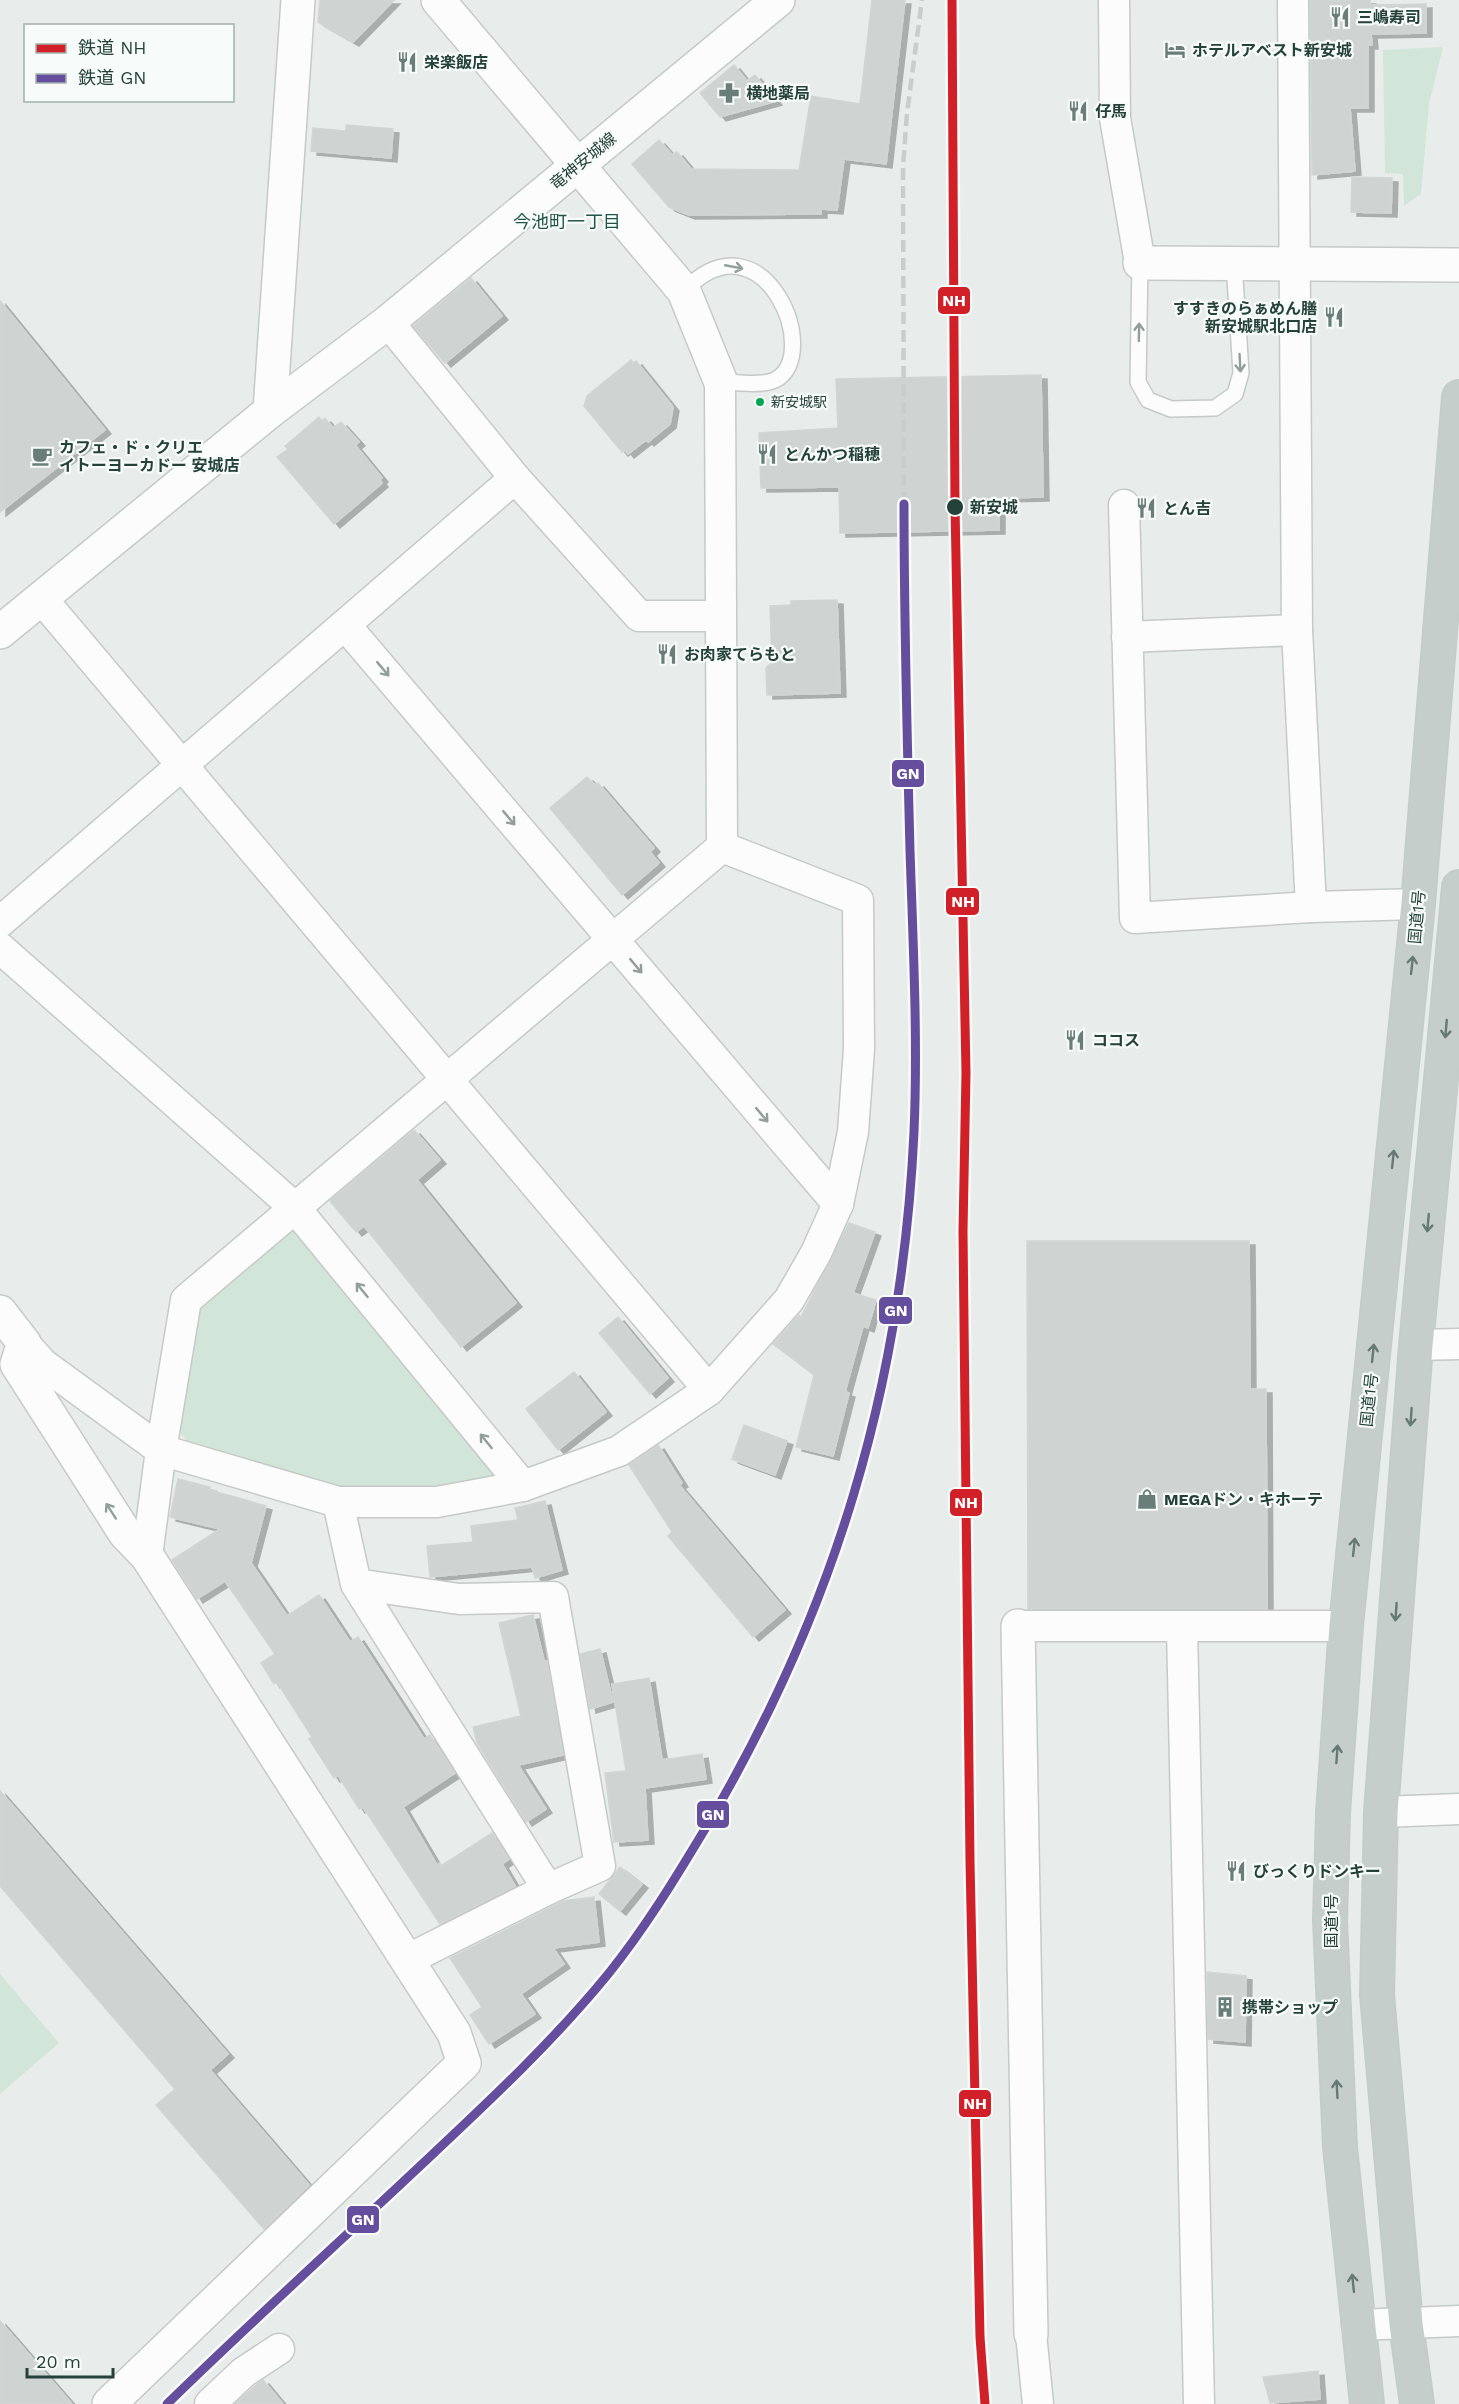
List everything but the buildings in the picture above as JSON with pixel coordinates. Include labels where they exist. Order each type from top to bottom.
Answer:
[{"type":"highway","name":"国道1号","points":[[1367,2404],[1340,2147],[1330,1920],[1333,1813],[1346,1626],[1418,904],[1459,397]]},
{"type":"highway","points":[[1417,2404],[1406,2324],[1377,1995],[1381,1812],[1416,1345],[1458,898]]},
{"type":"street","points":[[270,411],[298,0]]},
{"type":"street","points":[[438,0],[684,291],[720,381],[719,616],[722,848]]},
{"type":"street","name":"竜神安城線","points":[[0,632],[270,411],[388,322],[778,0]]},
{"type":"street","points":[[1114,0],[1115,118],[1140,262],[1459,265]]},
{"type":"street","points":[[1293,0],[1297,630],[1311,907]]},
{"type":"street","points":[[388,322],[515,478],[639,615],[719,616]]},
{"type":"street","points":[[0,922],[515,478]]},
{"type":"street","points":[[1124,505],[1135,918],[1311,907],[1418,904]]},
{"type":"street","points":[[41,598],[709,1390]]},
{"type":"street","points":[[345,625],[838,1204]]},
{"type":"street","points":[[1127,637],[1297,630]]},
{"type":"street","points":[[147,1556],[161,1450],[186,1300],[722,848]]},
{"type":"street","points":[[0,1312],[43,1364],[161,1450],[338,1502],[437,1502],[523,1486],[619,1450],[709,1390],[789,1300],[816,1253],[838,1204],[854,1132],[858,1061],[858,900],[722,848]]},
{"type":"street","points":[[0,948],[295,1208],[523,1486]]},
{"type":"street","points":[[24,1343],[17,1364],[125,1533],[147,1556],[454,2033],[464,2063],[109,2404]]},
{"type":"street","points":[[1416,1345],[1459,1344]]},
{"type":"street","points":[[338,1502],[356,1584],[548,1889]]},
{"type":"street","points":[[356,1584],[459,1599],[553,1597],[600,1866],[548,1889],[407,1960]]},
{"type":"street","points":[[1038,2404],[1031,2334],[1018,1626],[1346,1626]]},
{"type":"street","points":[[1182,1627],[1199,2404]]},
{"type":"street","points":[[1381,1812],[1459,1809]]},
{"type":"street","points":[[1357,2325],[1459,2321]]},
{"type":"street","points":[[210,2404],[244,2372],[279,2349]]},
{"type":"lane","points":[[1140,262],[1138,382],[1148,400],[1171,409],[1215,408],[1235,394],[1241,373],[1234,263]]},
{"type":"lane","points":[[684,291],[700,275],[725,264],[751,270],[769,281],[791,322],[792,342],[789,366],[774,380],[740,384],[720,381]]},
{"type":"green space","points":[[1443,47],[1429,104],[1421,194],[1404,206],[1403,174],[1385,173],[1383,50]]},
{"type":"green space","points":[[290,1229],[306,1232],[498,1466],[492,1480],[429,1490],[371,1493],[325,1484],[189,1445],[180,1432],[202,1304]]},
{"type":"green space","points":[[0,1974],[59,2043],[0,2094]]},
{"type":"railway","points":[[904,504],[903,167],[907,113],[922,0]]},
{"type":"rail line","name":"NH","points":[[952,0],[955,506],[966,1073],[963,1231],[970,1861],[980,2337],[985,2404]]},
{"type":"rail line","name":"GN","points":[[167,2404],[493,2097],[565,2024],[609,1973],[671,1885],[751,1747],[791,1664],[825,1579],[854,1494],[877,1407],[895,1318],[907,1226],[914,1132],[915,1026],[904,504]]},
{"type":"place","name":"三嶋寿司","points":[[1340,17]]},
{"type":"place","name":"ホテルアベスト新安城","points":[[1175,50]]},
{"type":"place","name":"栄楽飯店","points":[[407,62]]},
{"type":"place","name":"横地薬局","points":[[729,93]]},
{"type":"place","name":"仔馬","points":[[1078,111]]},
{"type":"place","name":"すすきのらぁめん膳 新安城駅北口店","points":[[1334,317]]},
{"type":"place","name":"新安城駅","points":[[760,402]]},
{"type":"place","name":"とんかつ稲穂","points":[[767,454]]},
{"type":"place","name":"カフェ・ド・クリエ イトーヨーカドー 安城店","points":[[42,456]]},
{"type":"place","name":"新安城","points":[[955,507]]},
{"type":"place","name":"とん吉","points":[[1146,508]]},
{"type":"place","name":"お肉家てらもと","points":[[667,654]]},
{"type":"place","name":"ココス","points":[[1075,1040]]},
{"type":"place","name":"MEGAドン・キホーテ","points":[[1147,1499]]},
{"type":"place","name":"びっくりドンキー","points":[[1236,1871]]},
{"type":"place","name":"携帯ショップ","points":[[1225,2007]]},
{"type":"district","name":"今池町一丁目","points":[[567,221]]}]
